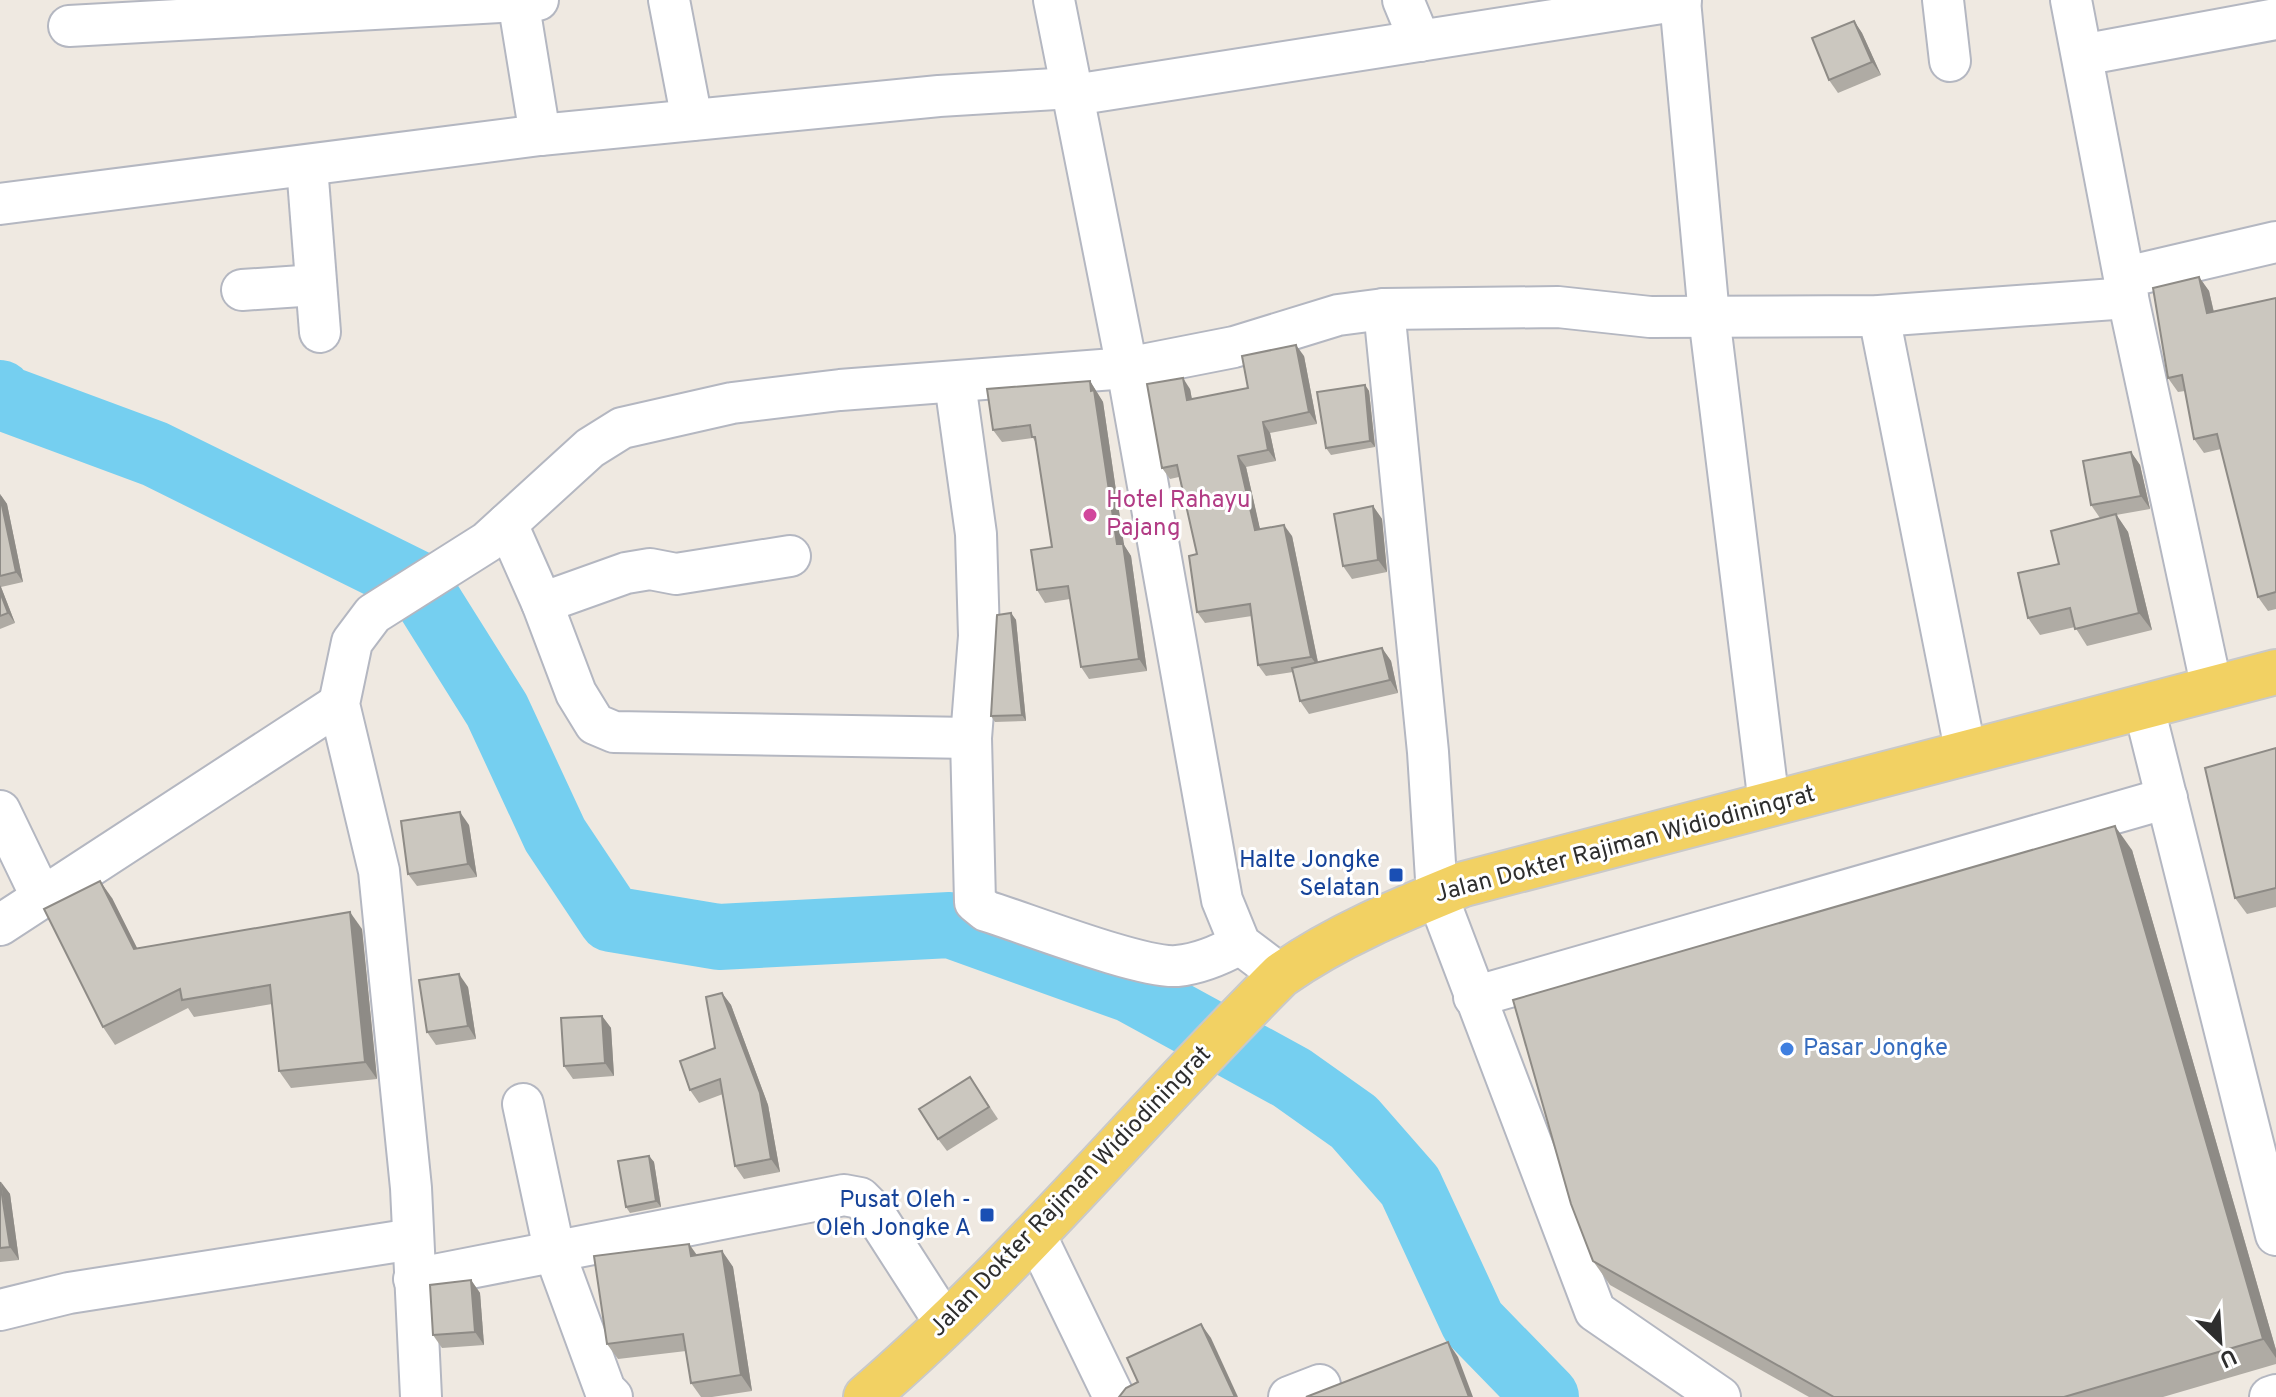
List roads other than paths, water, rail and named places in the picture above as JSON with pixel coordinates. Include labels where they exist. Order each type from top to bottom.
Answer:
[{"type":"main road","name":"Jalan Dokter Rajiman Widiodiningrat","points":[[866,1397],[1035,1234],[1268,988],[1320,948],[1437,895],[1565,856],[2276,672]]},
{"type":"street","points":[[669,0],[692,120]]},
{"type":"street","points":[[1054,0],[1127,368],[1222,900],[1240,944],[1268,988]]},
{"type":"street","points":[[1403,0],[1420,41]]},
{"type":"street","points":[[0,204],[540,135],[939,96],[1073,92],[1680,0],[1709,316],[1769,804]]},
{"type":"street","points":[[1943,0],[1950,61]]},
{"type":"street","points":[[2071,0],[2127,287],[2212,689]]},
{"type":"street","points":[[69,26],[209,9],[525,1],[540,135]]},
{"type":"street","points":[[2082,55],[2276,19]]},
{"type":"street","points":[[307,166],[320,332]]},
{"type":"street","points":[[421,1397],[413,1239],[379,871],[339,704],[352,642],[373,614],[475,551],[590,448],[622,428],[732,403],[840,390],[1127,368],[1234,347],[1338,315],[1384,309],[1558,307],[1650,317],[1879,316],[2127,287],[2276,242]]},
{"type":"street","points":[[242,290],[316,285]]},
{"type":"street","points":[[1384,309],[1428,752],[1437,895],[1595,1311],[1720,1397]]},
{"type":"street","points":[[1879,316],[1966,754]]},
{"type":"street","points":[[955,383],[976,534],[979,636],[971,738],[975,902],[986,911],[1145,961],[1174,966],[1216,958],[1240,944]]},
{"type":"street","points":[[507,524],[542,603],[576,693],[595,724],[614,732],[971,738]]},
{"type":"street","points":[[542,603],[626,573],[650,569],[676,574],[790,556]]},
{"type":"street","points":[[0,925],[339,704]]},
{"type":"street","points":[[2144,708],[2276,1235]]},
{"type":"street","points":[[1474,997],[2167,798]]},
{"type":"street","points":[[0,811],[42,898]]},
{"type":"street","points":[[523,1104],[555,1254],[605,1390],[612,1397]]},
{"type":"street","points":[[414,1279],[555,1254],[844,1195],[860,1198],[873,1211],[945,1323]]},
{"type":"street","points":[[1035,1234],[1114,1397]]},
{"type":"street","points":[[0,1310],[69,1293],[413,1239]]},
{"type":"street","points":[[2270,1397],[2276,1395]]},
{"type":"waterway","points":[[0,393],[4,398],[155,454],[418,584],[497,710],[555,835],[611,919],[719,937],[950,925],[1131,990],[1292,1078],[1354,1122],[1410,1186],[1473,1322],[1546,1397]]},
{"type":"place","name":"Hotel Rahayu Pajang","points":[[1090,515]]},
{"type":"place","name":"Halte Jongke Selatan","points":[[1396,875]]},
{"type":"place","name":"Pasar Jongke","points":[[1787,1049]]},
{"type":"place","name":"Pusat Oleh - Oleh Jongke A","points":[[987,1215]]}]
